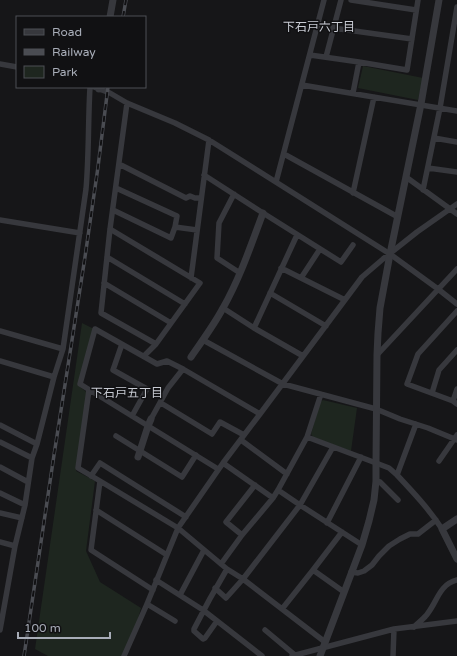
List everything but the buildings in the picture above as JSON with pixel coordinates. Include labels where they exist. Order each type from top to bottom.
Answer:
[{"type":"street","points":[[110,16],[113,0]]},
{"type":"street","points":[[276,182],[324,0]]},
{"type":"street","points":[[326,57],[340,0]]},
{"type":"street","points":[[351,0],[416,10]]},
{"type":"street","points":[[310,55],[407,70],[418,0]]},
{"type":"street","points":[[320,656],[362,545],[374,500],[376,481],[377,356],[380,308],[421,104],[439,0]]},
{"type":"street","points":[[424,190],[457,7]]},
{"type":"street","points":[[334,28],[412,39]]},
{"type":"street","points":[[353,93],[359,62]]},
{"type":"street","points":[[0,64],[16,67]]},
{"type":"street","points":[[302,85],[457,111]]},
{"type":"street","points":[[0,630],[15,546],[25,505],[32,458],[63,349],[86,189],[90,88]]},
{"type":"street","points":[[98,88],[110,93],[127,104],[175,123],[209,140],[390,254],[457,304]]},
{"type":"street","points":[[353,193],[374,97]]},
{"type":"street","points":[[127,104],[110,229],[101,313],[156,344]]},
{"type":"street","points":[[434,138],[457,142]]},
{"type":"street","points":[[191,278],[209,140]]},
{"type":"street","points":[[284,154],[398,218]]},
{"type":"street","points":[[119,164],[186,198],[190,196],[201,198]]},
{"type":"street","points":[[428,168],[457,172]]},
{"type":"street","points":[[204,175],[340,262],[353,245]]},
{"type":"street","points":[[406,177],[457,214]]},
{"type":"street","points":[[113,210],[171,238],[178,216],[116,188]]},
{"type":"street","points":[[234,194],[219,223],[217,258],[240,273]]},
{"type":"street","points":[[124,656],[178,528],[218,469],[362,277],[417,232],[457,204]]},
{"type":"street","points":[[191,357],[223,308],[240,273],[263,213]]},
{"type":"street","points":[[0,220],[80,233]]},
{"type":"street","points":[[175,228],[197,230]]},
{"type":"street","points":[[110,229],[200,283],[156,344],[144,356]]},
{"type":"street","points":[[254,328],[297,235]]},
{"type":"street","points":[[301,278],[320,249]]},
{"type":"street","points":[[107,257],[185,304]]},
{"type":"street","points":[[282,268],[345,300]]},
{"type":"street","points":[[377,356],[457,269]]},
{"type":"street","points":[[104,283],[170,324]]},
{"type":"street","points":[[270,293],[326,326]]},
{"type":"street","points":[[223,308],[254,328],[303,356]]},
{"type":"street","points":[[457,311],[418,354],[407,384],[455,402],[457,389]]},
{"type":"street","points":[[218,469],[150,422],[132,416],[80,384],[95,329],[157,364],[167,362],[183,369],[260,414]]},
{"type":"street","points":[[0,331],[63,349]]},
{"type":"street","points":[[203,340],[282,384],[376,409],[456,438],[439,461]]},
{"type":"street","points":[[122,344],[113,370],[147,389],[132,416]]},
{"type":"street","points":[[432,393],[439,370],[457,350]]},
{"type":"street","points":[[0,361],[54,377]]},
{"type":"street","points":[[139,454],[150,422],[168,388],[183,369]]},
{"type":"street","points":[[89,390],[78,468],[178,528],[227,569],[243,579],[282,609],[324,645]]},
{"type":"street","points":[[221,564],[278,490],[307,437],[321,394]]},
{"type":"street","points":[[160,403],[212,434],[220,422],[287,474]]},
{"type":"street","points":[[396,475],[416,424]]},
{"type":"street","points":[[0,425],[37,444]]},
{"type":"street","points":[[116,436],[139,454],[182,477],[196,455]]},
{"type":"street","points":[[307,437],[389,468],[421,501],[436,520],[457,559]]},
{"type":"street","points":[[0,442],[32,458]]},
{"type":"street","points":[[215,588],[226,598],[243,579],[300,505],[333,447]]},
{"type":"street","points":[[327,523],[361,457]]},
{"type":"street","points":[[91,476],[100,463],[186,517]]},
{"type":"street","points":[[223,463],[273,498]]},
{"type":"street","points":[[0,468],[28,482]]},
{"type":"street","points":[[100,481],[90,550],[153,590]]},
{"type":"street","points":[[376,481],[380,482],[398,500]]},
{"type":"street","points":[[242,535],[226,522],[255,485]]},
{"type":"street","points":[[278,490],[362,545]]},
{"type":"street","points":[[0,494],[25,505]]},
{"type":"street","points":[[96,510],[167,555]]},
{"type":"street","points":[[0,513],[22,518]]},
{"type":"street","points":[[442,529],[457,519]]},
{"type":"street","points":[[351,572],[358,573],[364,571],[372,565],[389,546],[410,534],[418,534],[436,520]]},
{"type":"street","points":[[282,609],[342,532]]},
{"type":"street","points":[[0,542],[15,546]]},
{"type":"street","points":[[180,595],[204,550]]},
{"type":"street","points":[[217,621],[203,639],[194,631],[203,610],[227,569]]},
{"type":"street","points":[[313,570],[344,592]]},
{"type":"street","points":[[156,580],[203,610],[262,656]]},
{"type":"street","points":[[414,627],[428,614],[444,588],[451,582],[457,580]]},
{"type":"street","points":[[147,604],[175,621]]},
{"type":"street","points":[[265,630],[294,656],[324,645],[394,629],[457,621]]},
{"type":"street","points":[[393,656],[394,629]]},
{"type":"green space","points":[[363,66],[423,78],[418,100],[358,88]]},
{"type":"green space","points":[[82,323],[94,329],[80,387],[89,394],[76,471],[95,481],[86,551],[100,582],[141,608],[134,634],[124,656],[48,656],[35,649]]},
{"type":"green space","points":[[323,400],[357,408],[351,451],[313,437],[311,434],[320,402]]},
{"type":"railway","points":[[123,16],[126,0]]},
{"type":"railway","points":[[24,656],[85,257],[108,88]]},
{"type":"district","name":"下石戸六丁目","points":[[319,27]]},
{"type":"district","name":"下石戸五丁目","points":[[127,393]]}]
